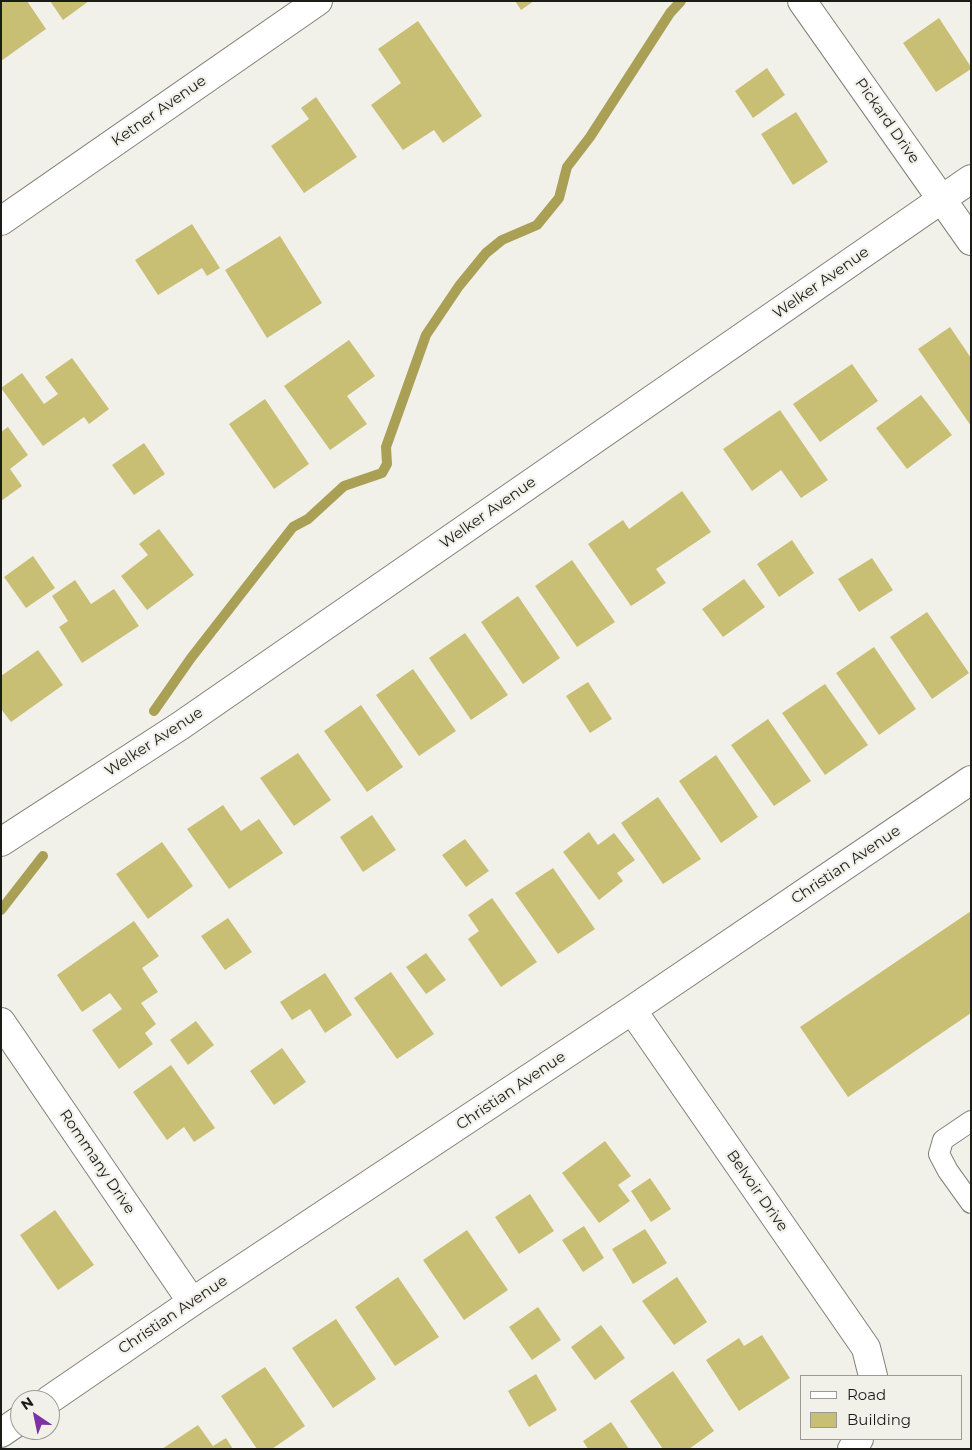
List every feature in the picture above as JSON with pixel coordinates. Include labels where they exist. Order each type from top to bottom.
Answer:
[{"type":"street","name":"Ketner Avenue","points":[[1,221],[318,1]]},
{"type":"street","name":"Pickard Drive","points":[[802,1],[971,241]]},
{"type":"street","name":"Welker Avenue","points":[[1,842],[180,726],[971,180]]},
{"type":"street","name":"Christian Avenue","points":[[60,1392],[192,1302],[632,1010],[971,780]]},
{"type":"street","name":"Belvoir Drive","points":[[632,1010],[866,1348],[873,1375]]},
{"type":"street","name":"Rommany Drive","points":[[1,1022],[192,1302]]},
{"type":"lane","points":[[971,1121],[943,1140],[939,1154],[948,1171],[971,1203]]},
{"type":"building","points":[[1,1],[27,1],[46,29],[1,61]]},
{"type":"building","points":[[50,1],[89,1],[63,20]]},
{"type":"building","points":[[515,1],[534,1],[521,10]]},
{"type":"building","points":[[939,18],[971,69],[936,92],[903,43]]},
{"type":"building","points":[[418,21],[482,116],[443,143],[434,130],[403,150],[371,105],[401,83],[378,49]]},
{"type":"building","points":[[767,68],[785,95],[753,118],[735,91]]},
{"type":"building","points":[[316,97],[357,157],[304,193],[271,146],[309,119],[301,108]]},
{"type":"building","points":[[796,112],[828,162],[793,185],[761,134]]},
{"type":"building","points":[[192,224],[220,268],[207,276],[202,268],[158,295],[135,260]]},
{"type":"building","points":[[280,236],[322,303],[267,338],[225,270]]},
{"type":"building","points":[[950,327],[971,358],[971,426],[918,349]]},
{"type":"building","points":[[349,340],[375,376],[347,396],[367,424],[330,450],[284,386]]},
{"type":"building","points":[[72,358],[109,409],[89,424],[84,417],[43,446],[1,388],[22,373],[44,404],[58,394],[45,377]]},
{"type":"building","points":[[852,364],[878,401],[820,442],[793,404]]},
{"type":"building","points":[[921,395],[952,435],[907,469],[876,428]]},
{"type":"building","points":[[265,399],[309,464],[274,489],[229,424]]},
{"type":"building","points":[[780,410],[828,480],[801,498],[781,470],[752,491],[723,449]]},
{"type":"building","points":[[8,427],[28,455],[10,469],[22,486],[1,501],[1,432]]},
{"type":"building","points":[[144,443],[165,474],[134,495],[112,465]]},
{"type":"building","points":[[682,491],[711,532],[656,569],[666,583],[631,606],[588,544],[623,520],[629,529]]},
{"type":"building","points":[[159,529],[194,575],[147,610],[121,576],[148,555],[139,544]]},
{"type":"building","points":[[792,540],[814,573],[779,597],[757,564]]},
{"type":"building","points":[[33,556],[55,588],[26,608],[4,577]]},
{"type":"building","points":[[872,558],[893,590],[859,612],[838,579]]},
{"type":"building","points":[[572,560],[615,622],[577,647],[535,586]]},
{"type":"building","points":[[744,579],[765,607],[723,637],[702,609]]},
{"type":"building","points":[[75,580],[91,604],[114,589],[139,626],[82,663],[59,627],[68,621],[52,596]]},
{"type":"building","points":[[518,596],[560,658],[523,684],[481,622]]},
{"type":"building","points":[[927,612],[969,673],[932,699],[890,637]]},
{"type":"building","points":[[465,633],[508,695],[471,720],[429,658]]},
{"type":"building","points":[[874,647],[916,709],[879,735],[836,673]]},
{"type":"building","points":[[38,650],[63,685],[11,722],[1,709],[1,676]]},
{"type":"building","points":[[413,669],[456,731],[419,756],[376,695]]},
{"type":"building","points":[[588,682],[612,719],[590,733],[566,696]]},
{"type":"building","points":[[825,684],[868,745],[825,775],[782,713]]},
{"type":"building","points":[[361,705],[403,767],[367,792],[324,731]]},
{"type":"building","points":[[768,719],[811,781],[774,806],[731,745]]},
{"type":"building","points":[[298,753],[331,800],[294,826],[260,778]]},
{"type":"building","points":[[716,755],[758,817],[721,843],[679,781]]},
{"type":"building","points":[[658,797],[701,859],[663,884],[621,823]]},
{"type":"building","points":[[223,805],[241,831],[259,819],[283,853],[229,889],[187,829]]},
{"type":"building","points":[[372,815],[396,850],[363,872],[340,837]]},
{"type":"building","points":[[589,832],[598,845],[614,833],[635,860],[617,873],[623,881],[599,900],[563,852]]},
{"type":"building","points":[[465,839],[489,871],[466,887],[442,855]]},
{"type":"building","points":[[162,842],[193,886],[148,919],[116,874]]},
{"type":"building","points":[[553,868],[595,929],[558,954],[515,893]]},
{"type":"building","points":[[492,898],[537,962],[501,987],[468,939],[479,931],[468,915]]},
{"type":"building","points":[[971,911],[971,1013],[848,1097],[800,1027]]},
{"type":"building","points":[[228,918],[252,952],[225,970],[201,936]]},
{"type":"building","points":[[134,921],[159,956],[142,968],[158,992],[141,1003],[156,1024],[145,1033],[153,1044],[119,1069],[92,1030],[122,1009],[110,993],[82,1012],[57,975]]},
{"type":"building","points":[[426,953],[446,980],[426,994],[406,967]]},
{"type":"building","points":[[391,972],[434,1034],[397,1059],[354,998]]},
{"type":"building","points":[[325,973],[352,1015],[325,1033],[310,1009],[292,1020],[280,1002]]},
{"type":"building","points":[[196,1021],[214,1045],[188,1065],[170,1040]]},
{"type":"building","points":[[282,1048],[306,1082],[274,1105],[250,1071]]},
{"type":"building","points":[[171,1065],[215,1128],[194,1142],[184,1127],[167,1140],[133,1092]]},
{"type":"building","points":[[605,1141],[631,1176],[618,1185],[630,1201],[599,1223],[562,1173]]},
{"type":"building","points":[[650,1178],[671,1209],[651,1222],[631,1191]]},
{"type":"building","points":[[530,1194],[554,1231],[519,1254],[495,1217]]},
{"type":"building","points":[[55,1210],[94,1265],[58,1290],[20,1235]]},
{"type":"building","points":[[584,1226],[604,1258],[583,1272],[562,1240]]},
{"type":"building","points":[[645,1229],[667,1263],[633,1284],[612,1249]]},
{"type":"building","points":[[467,1230],[508,1290],[464,1320],[423,1260]]},
{"type":"building","points":[[398,1277],[439,1337],[395,1366],[355,1307]]},
{"type":"building","points":[[677,1277],[707,1322],[674,1345],[642,1301]]},
{"type":"building","points":[[538,1307],[561,1340],[532,1360],[509,1327]]},
{"type":"building","points":[[336,1319],[376,1379],[333,1408],[292,1348]]},
{"type":"building","points":[[601,1325],[625,1358],[595,1380],[571,1347]]},
{"type":"building","points":[[762,1335],[790,1378],[739,1411],[706,1360],[739,1338],[744,1346]]},
{"type":"building","points":[[265,1367],[305,1426],[272,1449],[257,1449],[221,1396]]},
{"type":"building","points":[[673,1371],[714,1431],[689,1449],[663,1449],[630,1401]]},
{"type":"building","points":[[536,1374],[557,1410],[529,1427],[508,1391]]},
{"type":"building","points":[[611,1422],[629,1449],[588,1449],[583,1441]]},
{"type":"building","points":[[198,1425],[213,1446],[226,1438],[233,1449],[162,1449]]},
{"type":"waterway","points":[[154,711],[191,658],[293,527],[308,519],[344,486],[382,473],[387,464],[386,447],[426,335],[459,286],[486,253],[502,240],[537,225],[559,198],[567,167],[590,137],[670,13],[681,1]]},
{"type":"waterway","points":[[1,910],[43,856]]}]
